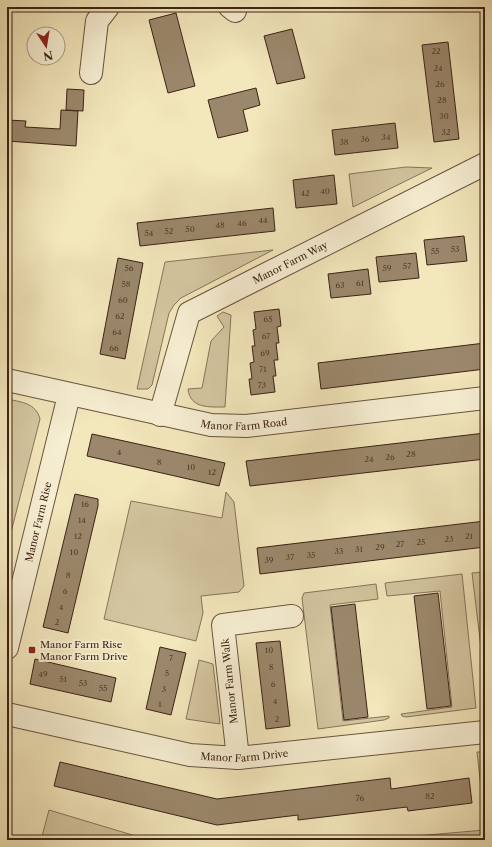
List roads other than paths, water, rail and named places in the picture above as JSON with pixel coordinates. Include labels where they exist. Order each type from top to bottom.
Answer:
[{"type":"street","points":[[91,73],[97,21],[101,13],[108,7]]},
{"type":"street","name":"Manor Farm Way","points":[[160,415],[189,313],[485,164]]},
{"type":"street","name":"Manor Farm Road","points":[[7,380],[69,395],[211,425],[246,426],[485,398]]},
{"type":"street","name":"Manor Farm Rise","points":[[7,648],[69,395]]},
{"type":"street","name":"Manor Farm Walk","points":[[238,758],[223,626],[292,616]]},
{"type":"street","name":"Manor Farm Drive","points":[[7,714],[190,755],[238,758],[485,732]]},
{"type":"place","name":"Manor Farm Rise Manor Farm Drive","points":[[32,650]]}]
